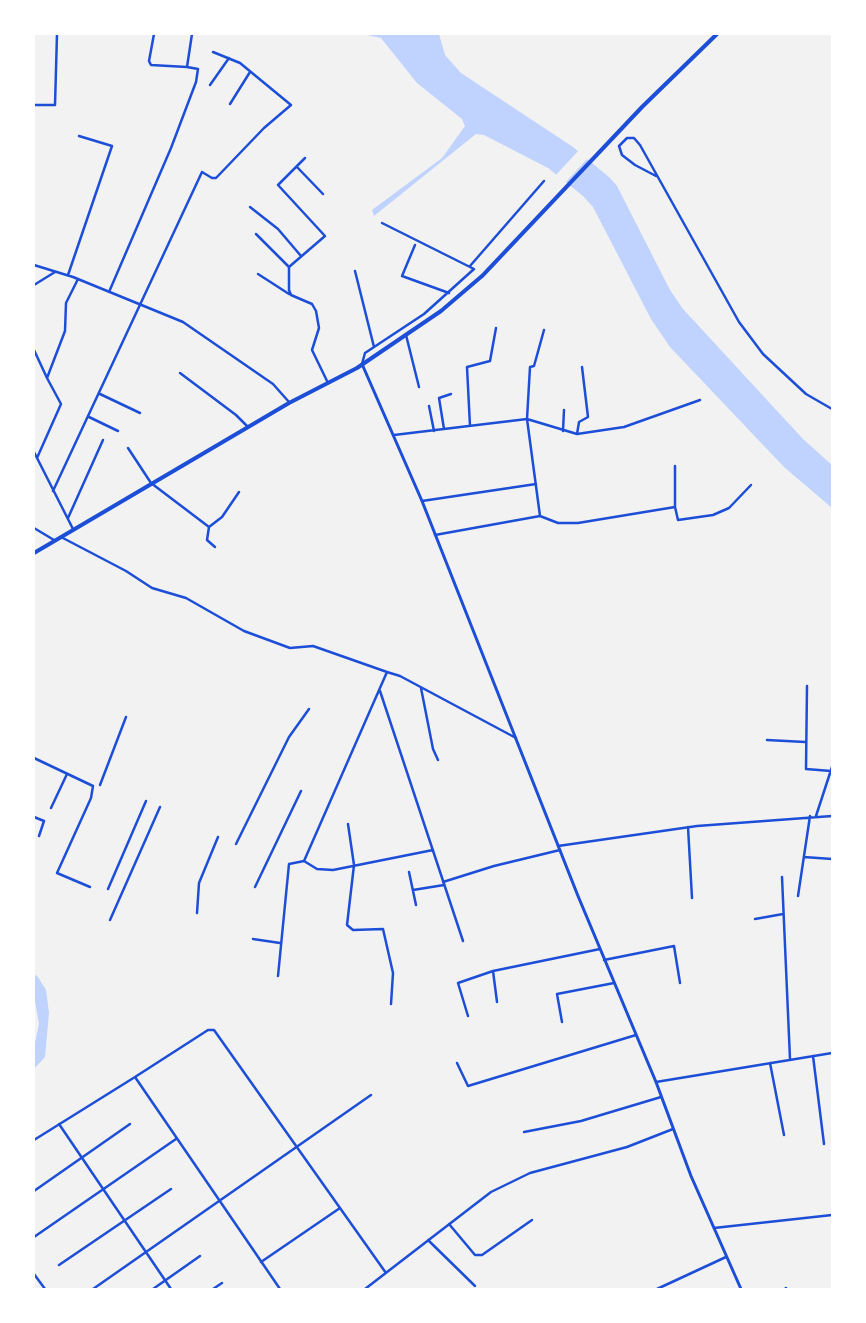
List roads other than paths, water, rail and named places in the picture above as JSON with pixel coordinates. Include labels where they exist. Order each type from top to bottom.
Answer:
[{"type":"main road","points":[[34,553],[289,403],[328,384],[362,364],[428,321],[482,276],[636,113],[717,34]]},
{"type":"street","points":[[34,105],[55,105],[57,34]]},
{"type":"street","points":[[109,292],[194,90],[198,72],[195,68],[151,65],[149,61],[154,34]]},
{"type":"street","points":[[187,67],[192,34]]},
{"type":"street","points":[[54,491],[202,172],[212,178],[216,178],[264,128],[291,105],[240,63],[213,52]]},
{"type":"street","points":[[210,85],[229,58]]},
{"type":"street","points":[[230,104],[250,72]]},
{"type":"street","points":[[68,275],[112,146],[79,136]]},
{"type":"street","points":[[656,176],[635,165],[622,155],[619,146],[627,138],[634,138],[640,145],[739,322],[759,347],[806,394],[832,409]]},
{"type":"street","points":[[289,267],[325,236],[278,185],[305,158]]},
{"type":"street","points":[[297,167],[323,194]]},
{"type":"street","points":[[470,266],[544,181]]},
{"type":"street","points":[[250,206],[278,229],[301,256]]},
{"type":"street","points":[[382,223],[474,269],[449,293],[411,324],[365,352],[362,364],[422,502],[604,960],[656,1082],[673,1129],[726,1257],[741,1289]]},
{"type":"street","points":[[256,234],[289,267],[291,294]]},
{"type":"street","points":[[415,245],[402,276],[449,293]]},
{"type":"street","points":[[34,265],[78,278],[194,329],[273,384],[289,403]]},
{"type":"street","points":[[355,271],[374,347]]},
{"type":"street","points":[[34,285],[56,272]]},
{"type":"street","points":[[258,274],[291,294],[307,300],[316,311],[320,328],[312,350],[328,384]]},
{"type":"street","points":[[47,378],[65,331],[66,303],[78,278]]},
{"type":"street","points":[[470,426],[467,367],[490,361],[496,328]]},
{"type":"street","points":[[540,516],[527,419],[530,367],[534,366],[544,330]]},
{"type":"street","points":[[406,335],[420,387]]},
{"type":"street","points":[[34,350],[61,404],[37,458]]},
{"type":"street","points":[[577,434],[579,422],[588,417],[582,368]]},
{"type":"street","points":[[180,372],[236,415],[248,427]]},
{"type":"street","points":[[100,394],[140,413]]},
{"type":"street","points":[[444,430],[439,398],[451,394]]},
{"type":"street","points":[[394,435],[527,419],[577,434],[624,427],[700,400]]},
{"type":"street","points":[[429,406],[434,431]]},
{"type":"street","points":[[563,431],[564,410]]},
{"type":"street","points":[[89,417],[118,431]]},
{"type":"street","points":[[68,518],[103,440]]},
{"type":"street","points":[[128,448],[151,483],[208,527]]},
{"type":"street","points":[[34,452],[73,529]]},
{"type":"street","points":[[675,466],[675,507],[678,520],[713,515],[729,508],[751,485]]},
{"type":"street","points":[[422,502],[536,484]]},
{"type":"street","points":[[208,527],[222,517],[238,492]]},
{"type":"street","points":[[435,535],[540,516],[558,523],[578,523],[675,507]]},
{"type":"street","points":[[208,527],[207,540],[215,547]]},
{"type":"street","points":[[34,528],[54,541]]},
{"type":"street","points":[[61,537],[126,571],[152,588],[186,598],[244,630],[290,648],[313,646],[400,676],[517,738]]},
{"type":"street","points":[[304,861],[387,672]]},
{"type":"street","points":[[807,686],[806,769],[831,770]]},
{"type":"street","points":[[421,688],[433,748],[438,760]]},
{"type":"street","points":[[380,690],[463,941]]},
{"type":"street","points":[[236,844],[289,737],[309,709]]},
{"type":"street","points":[[100,785],[126,718]]},
{"type":"street","points":[[767,740],[805,742]]},
{"type":"street","points":[[34,758],[93,786],[90,798],[57,873],[90,887]]},
{"type":"street","points":[[816,816],[832,766]]},
{"type":"street","points":[[51,808],[66,774]]},
{"type":"street","points":[[255,887],[301,791]]},
{"type":"street","points":[[108,889],[146,801]]},
{"type":"street","points":[[110,920],[160,807]]},
{"type":"street","points":[[413,890],[444,883],[494,866],[559,848],[688,827],[810,816],[832,816]]},
{"type":"street","points":[[798,896],[810,816]]},
{"type":"street","points":[[34,817],[44,821],[39,836]]},
{"type":"street","points":[[348,824],[354,865],[348,925],[353,930],[383,929],[393,973],[391,1004]]},
{"type":"street","points":[[688,827],[692,898]]},
{"type":"street","points":[[197,913],[199,883],[218,838]]},
{"type":"street","points":[[278,976],[280,942],[290,864],[304,861],[317,870],[333,870],[433,850]]},
{"type":"street","points":[[804,857],[832,859]]},
{"type":"street","points":[[409,872],[416,905]]},
{"type":"street","points":[[782,876],[790,1059]]},
{"type":"street","points":[[755,919],[783,914]]},
{"type":"street","points":[[253,939],[280,942]]},
{"type":"street","points":[[604,960],[674,946],[680,983]]},
{"type":"street","points":[[468,1016],[458,983],[493,971],[600,949]]},
{"type":"street","points":[[493,971],[497,1002]]},
{"type":"street","points":[[562,1022],[557,994],[614,982]]},
{"type":"street","points":[[34,1140],[208,1030],[214,1030],[386,1273]]},
{"type":"street","points":[[457,1063],[468,1086],[636,1035]]},
{"type":"street","points":[[656,1082],[790,1059],[832,1054]]},
{"type":"street","points":[[813,1056],[824,1144]]},
{"type":"street","points":[[770,1063],[784,1135]]},
{"type":"street","points":[[135,1077],[280,1289]]},
{"type":"street","points":[[93,1289],[371,1095]]},
{"type":"street","points":[[524,1132],[581,1121],[661,1096]]},
{"type":"street","points":[[59,1124],[172,1289]]},
{"type":"street","points":[[34,1191],[130,1124]]},
{"type":"street","points":[[365,1289],[491,1192],[530,1173],[627,1147],[673,1129]]},
{"type":"street","points":[[34,1237],[176,1139]]},
{"type":"street","points":[[59,1265],[171,1189]]},
{"type":"street","points":[[261,1262],[340,1208]]},
{"type":"street","points":[[714,1228],[832,1216]]},
{"type":"street","points":[[449,1224],[475,1255],[482,1255],[532,1220]]},
{"type":"street","points":[[428,1240],[475,1286]]},
{"type":"street","points":[[153,1289],[200,1256]]},
{"type":"street","points":[[657,1289],[726,1257]]},
{"type":"street","points":[[34,1274],[45,1289]]},
{"type":"street","points":[[213,1289],[222,1283]]},
{"type":"water","points":[[363,34],[439,34],[445,55],[461,73],[573,147],[610,178],[617,186],[670,290],[683,309],[803,439],[832,465],[832,508],[784,467],[670,347],[651,319],[593,207],[583,196],[548,168],[484,135],[476,134],[374,216],[372,210],[442,158],[465,126],[462,119],[417,83],[381,38]]},
{"type":"water","points":[[34,974],[46,990],[49,1013],[45,1057],[34,1069],[34,1047],[39,1024],[34,996]]}]
